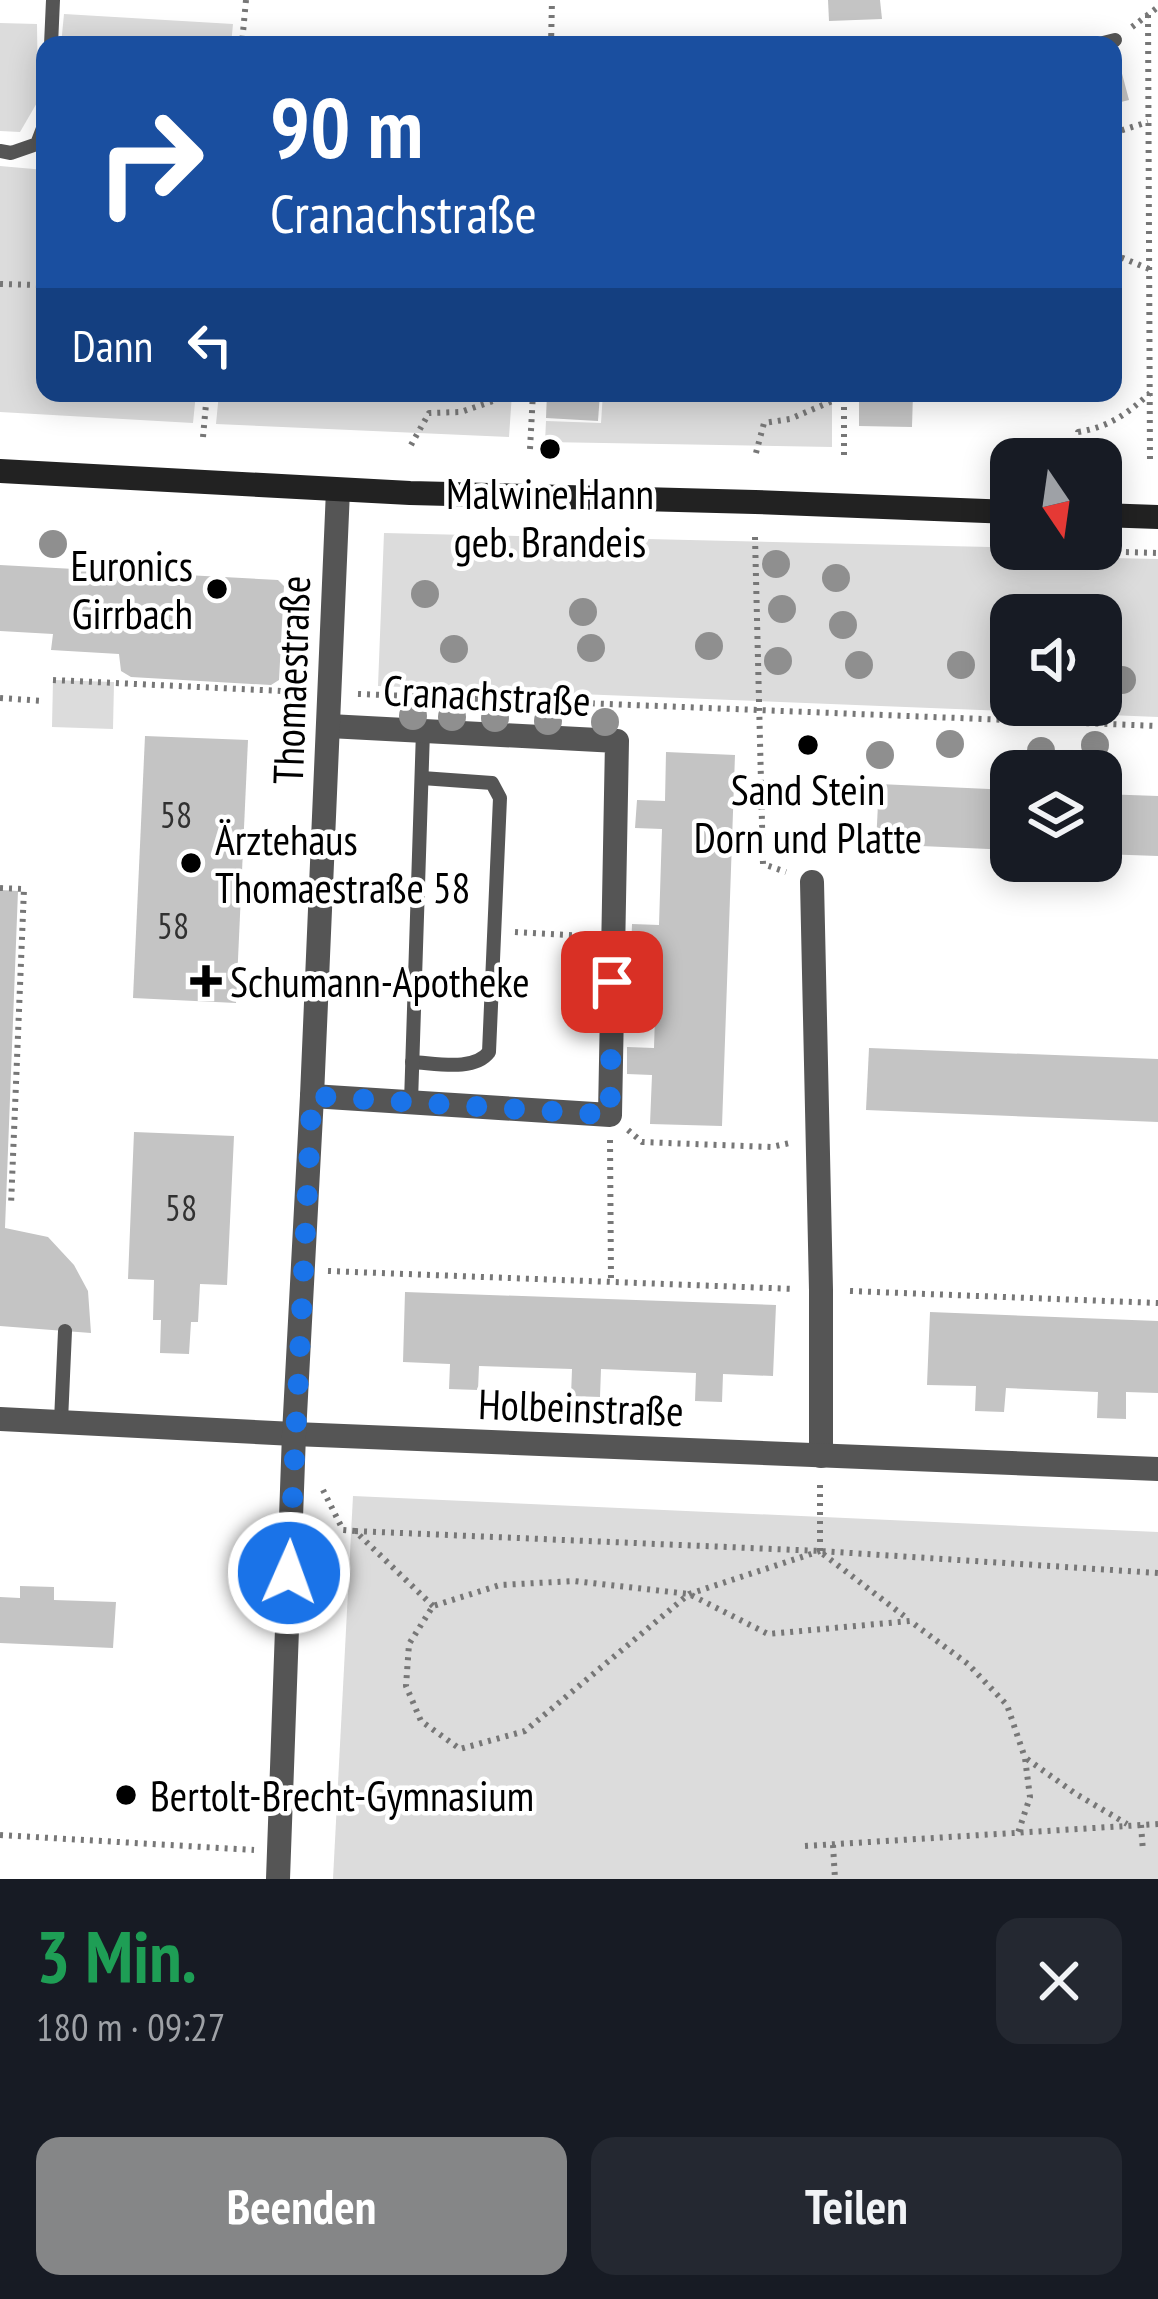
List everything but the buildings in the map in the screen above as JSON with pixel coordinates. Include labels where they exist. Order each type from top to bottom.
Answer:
[{"type":"main road","points":[[0,471],[338,490],[990,511]]},
{"type":"main road","points":[[1122,516],[1158,517]]},
{"type":"street","name":"Thomaestraße","points":[[278,1879],[338,490]]},
{"type":"street","name":"Cranachstraße","points":[[329,726],[617,741],[610,1115]]},
{"type":"street","points":[[812,882],[820,1456]]},
{"type":"street","points":[[312,1096],[610,1115]]},
{"type":"street","name":"Holbeinstraße","points":[[0,1419],[1158,1468]]},
{"type":"lane","points":[[51,36],[53,0]]},
{"type":"lane","points":[[0,152],[36,144]]},
{"type":"lane","points":[[411,1102],[423,731]]},
{"type":"lane","points":[[412,1062],[471,1064],[489,1052],[499,792],[492,783],[422,778]]},
{"type":"lane","points":[[61,1421],[65,1331]]},
{"type":"path","points":[[243,36],[246,0]]},
{"type":"path","points":[[551,36],[552,0]]},
{"type":"path","points":[[1120,36],[1158,8]]},
{"type":"path","points":[[1148,15],[1150,461]]},
{"type":"path","points":[[1122,130],[1148,122]]},
{"type":"path","points":[[1122,258],[1149,269]]},
{"type":"path","points":[[0,284],[36,285]]},
{"type":"path","points":[[1078,438],[1078,431],[1101,428],[1126,416],[1150,393]]},
{"type":"path","points":[[203,437],[206,402]]},
{"type":"path","points":[[411,445],[429,413],[461,412],[490,402]]},
{"type":"path","points":[[530,449],[532,402]]},
{"type":"path","points":[[756,453],[764,423],[790,419],[828,402]]},
{"type":"path","points":[[844,402],[844,455]]},
{"type":"path","points":[[755,537],[763,864],[812,882]]},
{"type":"path","points":[[1122,552],[1158,553]]},
{"type":"path","points":[[53,680],[1158,726]]},
{"type":"path","points":[[0,698],[44,700]]},
{"type":"path","points":[[0,888],[24,889],[11,1205]]},
{"type":"path","points":[[494,931],[614,938]]},
{"type":"path","points":[[610,1115],[642,1142],[771,1147],[818,1138]]},
{"type":"path","points":[[610,1115],[610,1281]]},
{"type":"path","points":[[302,1270],[1158,1303]]},
{"type":"path","points":[[820,1456],[820,1551]]},
{"type":"path","points":[[433,1606],[355,1531],[820,1551],[1158,1573]]},
{"type":"path","points":[[820,1551],[689,1594],[525,1731],[460,1749],[421,1721],[406,1686],[409,1644],[433,1606],[500,1585],[574,1581],[689,1594],[768,1634],[910,1621]]},
{"type":"path","points":[[820,1551],[968,1664],[1007,1705],[1025,1758],[1030,1797],[1018,1833]]},
{"type":"path","points":[[1025,1758],[1130,1826]]},
{"type":"path","points":[[805,1846],[1158,1824]]},
{"type":"path","points":[[1141,1825],[1143,1851]]},
{"type":"path","points":[[0,1835],[279,1851]]},
{"type":"path","points":[[833,1845],[835,1879]]},
{"type":"shaded area","points":[[64,14],[233,24],[232,36],[62,36]]},
{"type":"shaded area","points":[[0,23],[37,24],[36,104],[20,132],[0,131]]},
{"type":"shaded area","points":[[0,166],[36,169],[36,402],[195,402],[193,423],[0,412]]},
{"type":"shaded area","points":[[218,402],[511,402],[509,437],[216,424]]},
{"type":"shaded area","points":[[602,402],[832,402],[832,447],[545,442],[546,421],[601,423]]},
{"type":"shaded area","points":[[384,533],[990,547],[990,570],[1122,570],[1122,558],[1158,559],[1158,717],[1122,716],[1122,594],[990,594],[990,710],[378,686]]},
{"type":"shaded area","points":[[53,680],[114,682],[113,729],[52,727]]},
{"type":"shaded area","points":[[353,1496],[1158,1532],[1158,1879],[333,1879]]},
{"type":"place","name":"Malwine Hann geb. Brandeis","points":[[550,449]]},
{"type":"place","name":"Euronics Girrbach","points":[[217,589]]},
{"type":"place","name":"Sand Stein Dorn und Platte","points":[[808,745]]},
{"type":"place","name":"Ärztehaus Thomaestraße 58","points":[[191,863]]},
{"type":"place","name":"Schumann-Apotheke","points":[[206,981]]},
{"type":"place","name":"Bertolt-Brecht-Gymnasium","points":[[126,1795]]},
{"type":"route","points":[[289,1573],[312,1096],[610,1115],[612,982]]}]
